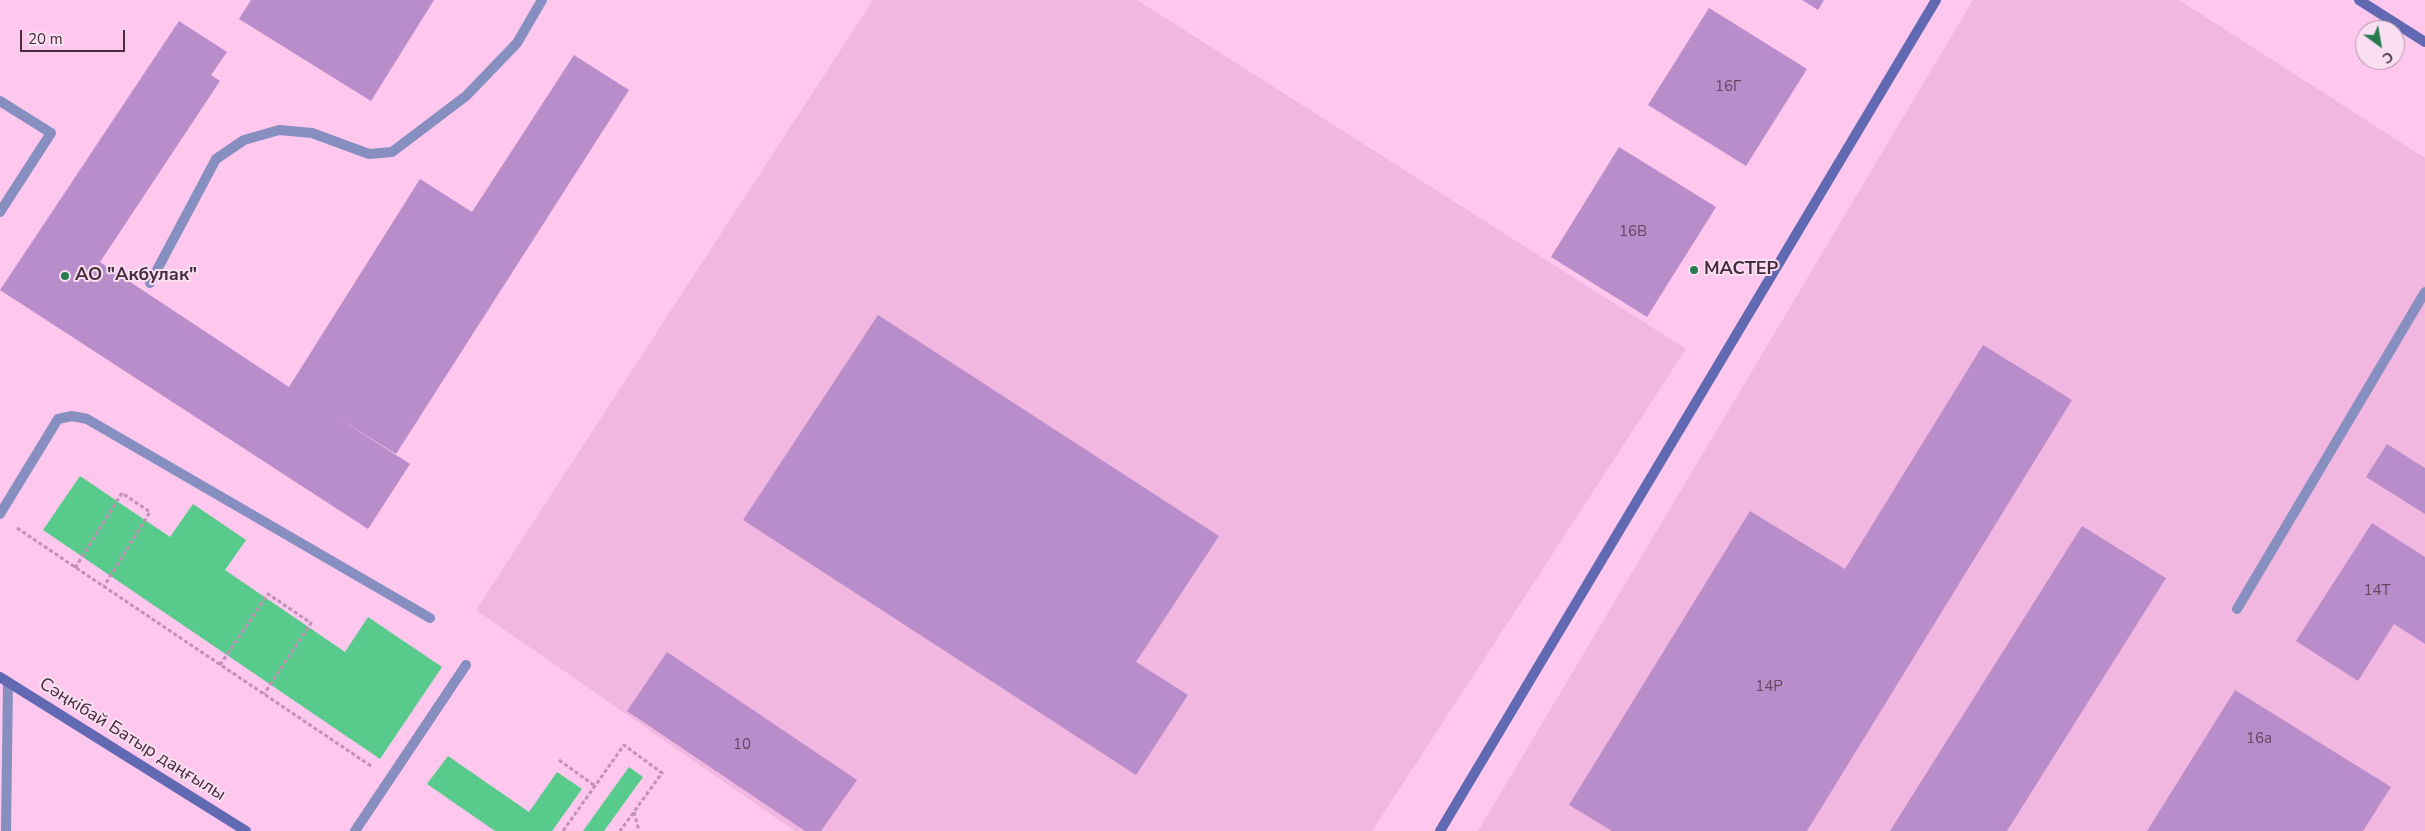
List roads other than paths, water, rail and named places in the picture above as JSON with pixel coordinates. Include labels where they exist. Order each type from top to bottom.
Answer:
[{"type":"street","points":[[1440,831],[1936,0]]},
{"type":"street","points":[[2359,0],[2425,42]]},
{"type":"street","name":"Сәңкібай Батыр даңғылы","points":[[4,680],[246,831]]},
{"type":"lane","points":[[150,283],[216,159],[244,140],[279,130],[312,133],[369,154],[392,152],[466,96],[517,43],[542,0]]},
{"type":"lane","points":[[0,101],[51,133],[0,212]]},
{"type":"lane","points":[[2237,609],[2425,292]]},
{"type":"lane","points":[[0,514],[58,419],[72,416],[87,419],[430,618]]},
{"type":"lane","points":[[355,831],[466,664]]},
{"type":"lane","points":[[4,680],[6,831]]},
{"type":"place","name":"МАСТЕР","points":[[1694,270]]},
{"type":"place","name":"АО \"Акбулак\"","points":[[65,276]]}]
